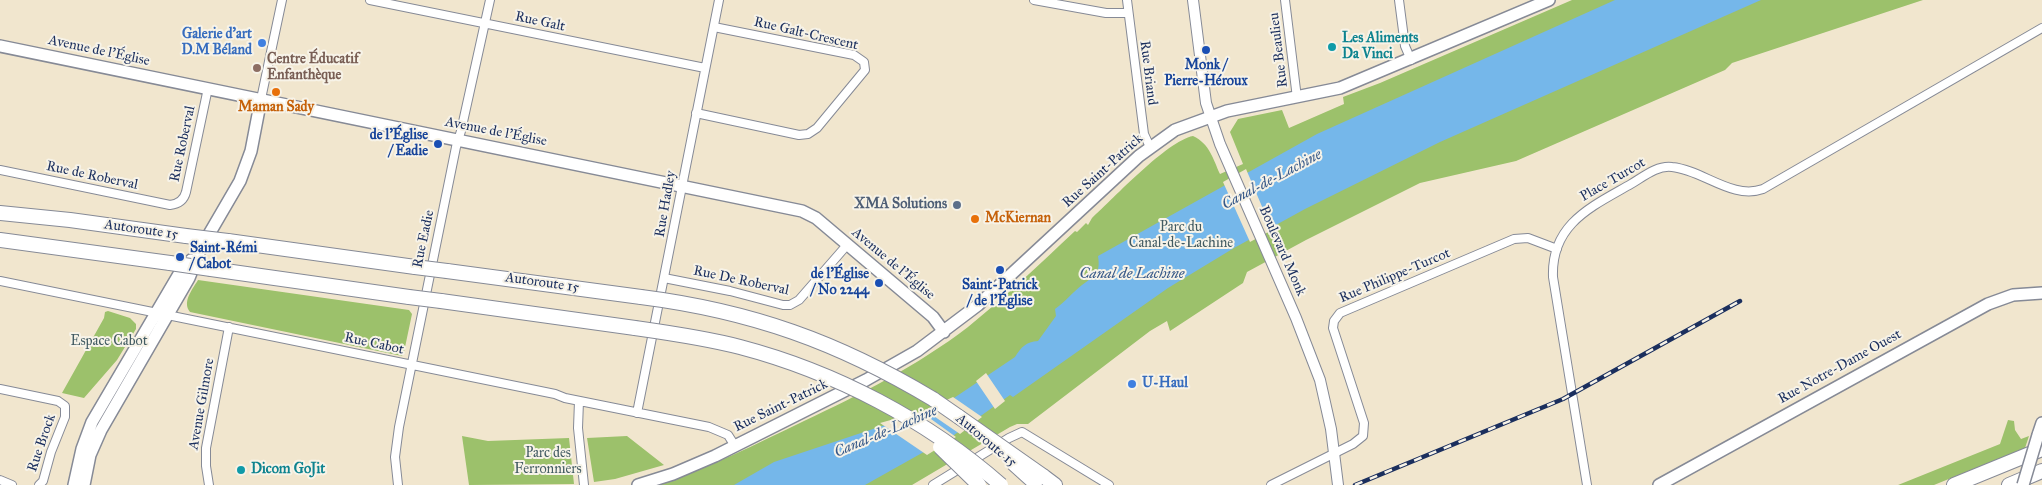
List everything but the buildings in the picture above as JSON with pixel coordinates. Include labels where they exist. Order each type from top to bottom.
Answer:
[{"type":"highway","points":[[0,203],[70,220]]},
{"type":"highway","name":"Autoroute 15","points":[[0,213],[70,220],[416,266],[642,297],[730,312],[817,340],[864,360],[898,378],[959,417],[1038,481],[1055,485]]},
{"type":"highway","name":"Autoroute 15","points":[[0,240],[170,262],[635,328],[720,343],[784,360],[845,385],[904,416]]},
{"type":"highway","points":[[904,416],[951,457],[979,485]]},
{"type":"highway","points":[[904,416],[958,450],[1001,485]]},
{"type":"highway","points":[[1954,485],[2042,449]]},
{"type":"highway","points":[[2009,485],[2042,470]]},
{"type":"main road","name":"Rue Saint-Patrick","points":[[638,485],[681,470],[735,446],[904,359],[944,332],[986,298],[1150,147],[1175,130],[1232,110],[1340,88],[1411,60],[1549,0]]},
{"type":"main road","name":"Avenue de l'Église","points":[[0,46],[802,211],[816,218],[933,317],[944,332]]},
{"type":"main road","points":[[74,485],[82,449],[92,422],[162,314],[188,278],[201,248],[236,189],[253,142],[261,99]]},
{"type":"main road","name":"Rue Notre-Dame Ouest","points":[[1659,485],[1988,304],[2013,295],[2042,293]]},
{"type":"main road","points":[[84,485],[90,454],[162,314]]},
{"type":"main road","points":[[2023,485],[2042,423]]},
{"type":"street","points":[[261,99],[282,0]]},
{"type":"street","name":"Rue Galt","points":[[370,0],[705,68]]},
{"type":"street","name":"Rue Eadie","points":[[398,485],[395,464],[396,446],[458,140],[490,0]]},
{"type":"street","name":"Rue Hadley","points":[[637,413],[719,0]]},
{"type":"street","points":[[1034,0],[1106,13],[1128,13]]},
{"type":"street","name":"Rue Briand","points":[[1127,0],[1144,134],[1150,147]]},
{"type":"street","name":"Boulevard Monk","points":[[1193,0],[1204,97],[1231,169],[1296,318],[1320,380],[1335,453],[1338,485]]},
{"type":"street","name":"Rue Beaulieu","points":[[1285,0],[1297,98]]},
{"type":"street","points":[[1399,0],[1405,46],[1411,60]]},
{"type":"street","name":"Rue Galt-Crescent","points":[[696,113],[799,135],[808,134],[817,128],[864,70],[864,62],[854,54],[714,27]]},
{"type":"street","name":"Place Turcot","points":[[1587,485],[1555,294],[1553,264],[1556,249],[1568,227],[1581,214],[1662,168],[1679,168],[1738,190],[1750,192],[1763,189],[2042,28]]},
{"type":"street","name":"Rue Roberval","points":[[179,203],[186,192],[208,88]]},
{"type":"street","name":"Rue de Roberval","points":[[0,170],[170,205],[179,203]]},
{"type":"street","name":"Rue Philippe-Turcot","points":[[1335,453],[1358,441],[1365,432],[1364,423],[1333,328],[1334,321],[1340,313],[1514,239],[1528,238],[1556,249]]},
{"type":"street","name":"Rue De Roberval","points":[[664,278],[790,305],[803,295],[847,245]]},
{"type":"street","name":"Rue Cabot","points":[[0,281],[412,364],[716,430],[728,435],[735,446]]},
{"type":"street","name":"Avenue Gilmore","points":[[209,485],[206,448],[229,327]]},
{"type":"street","name":"Rue Brock","points":[[0,389],[58,401],[66,408],[65,417],[51,452],[43,481],[39,485]]},
{"type":"street","points":[[579,401],[578,426],[584,485]]},
{"type":"street","points":[[933,485],[1020,432],[1032,436],[1110,485]]},
{"type":"street","points":[[1271,485],[1335,453]]},
{"type":"street","points":[[0,480],[12,485]]},
{"type":"green space","name":"Parc du Canal-de-Lachine","points":[[1572,0],[1923,0],[1732,63],[1725,70],[1516,161],[1420,183],[1247,272],[1243,283],[1170,331],[1167,321],[1150,331],[1028,424],[1017,424],[1010,427],[912,485],[658,485],[714,463],[825,411],[909,367],[949,341],[982,316],[1075,231],[1077,232],[1086,223],[1088,225],[1092,218],[1141,171],[1182,140],[1193,136],[1199,139],[1210,152],[1220,174],[1243,164],[1230,132],[1238,119],[1282,110],[1289,128],[1344,104],[1343,97],[1380,83]]},
{"type":"green space","points":[[198,280],[409,310],[412,314],[404,352],[402,356],[190,312],[187,300]]},
{"type":"green space","name":"Espace Cabot","points":[[108,311],[130,318],[136,324],[136,329],[117,360],[84,398],[62,393],[104,318],[105,312]]},
{"type":"green space","points":[[2008,420],[2014,421],[2015,430],[2021,439],[2029,436],[2025,448],[1934,485],[1898,485],[2000,444]]},
{"type":"green space","name":"Parc des Ferronniers","points":[[462,436],[488,441],[569,438],[574,484],[469,485]]},
{"type":"green space","name":"Parc des Ferronniers","points":[[627,436],[664,465],[615,479],[594,482],[587,438]]},
{"type":"water","name":"Canal de Lachine","points":[[1615,0],[1761,0],[1440,142],[1305,209],[1234,248],[1168,288],[1013,397],[1010,395],[954,435],[865,485],[734,485],[774,462],[942,406],[1015,357],[1024,346],[1038,341],[1056,316],[1055,309],[1096,274],[1099,262],[1098,256],[1317,134]]},
{"type":"pier","points":[[1246,169],[1272,230],[1250,242],[1223,182]]},
{"type":"pier","points":[[986,373],[1005,401],[995,409],[976,381]]},
{"type":"pier","points":[[953,397],[982,417],[960,434],[925,410]]},
{"type":"pier","points":[[919,412],[956,437],[927,455],[880,423]]},
{"type":"railway","points":[[1355,485],[1563,399],[1740,301]]},
{"type":"place","name":"Galerie d'art D.M Béland","points":[[262,43]]},
{"type":"place","name":"Les Aliments Da Vinci","points":[[1332,47]]},
{"type":"place","name":"Monk / Pierre-Héroux","points":[[1206,50]]},
{"type":"place","name":"Centre Éducatif Enfanthèque","points":[[257,68]]},
{"type":"place","name":"Maman Sady","points":[[276,92]]},
{"type":"place","name":"de l'Église / Eadie","points":[[438,144]]},
{"type":"place","name":"XMA Solutions","points":[[957,205]]},
{"type":"place","name":"McKiernan","points":[[975,219]]},
{"type":"place","name":"Saint-Rémi / Cabot","points":[[180,257]]},
{"type":"place","name":"Saint-Patrick / de l'Église","points":[[1000,270]]},
{"type":"place","name":"de l'Église / No 2244","points":[[879,283]]},
{"type":"place","name":"U-Haul","points":[[1132,384]]},
{"type":"place","name":"Dicom GoJit","points":[[241,470]]},
{"type":"water label","name":"Canal-de-Lachine","points":[[1272,180]]},
{"type":"water label","name":"Canal-de-Lachine","points":[[886,432]]}]
